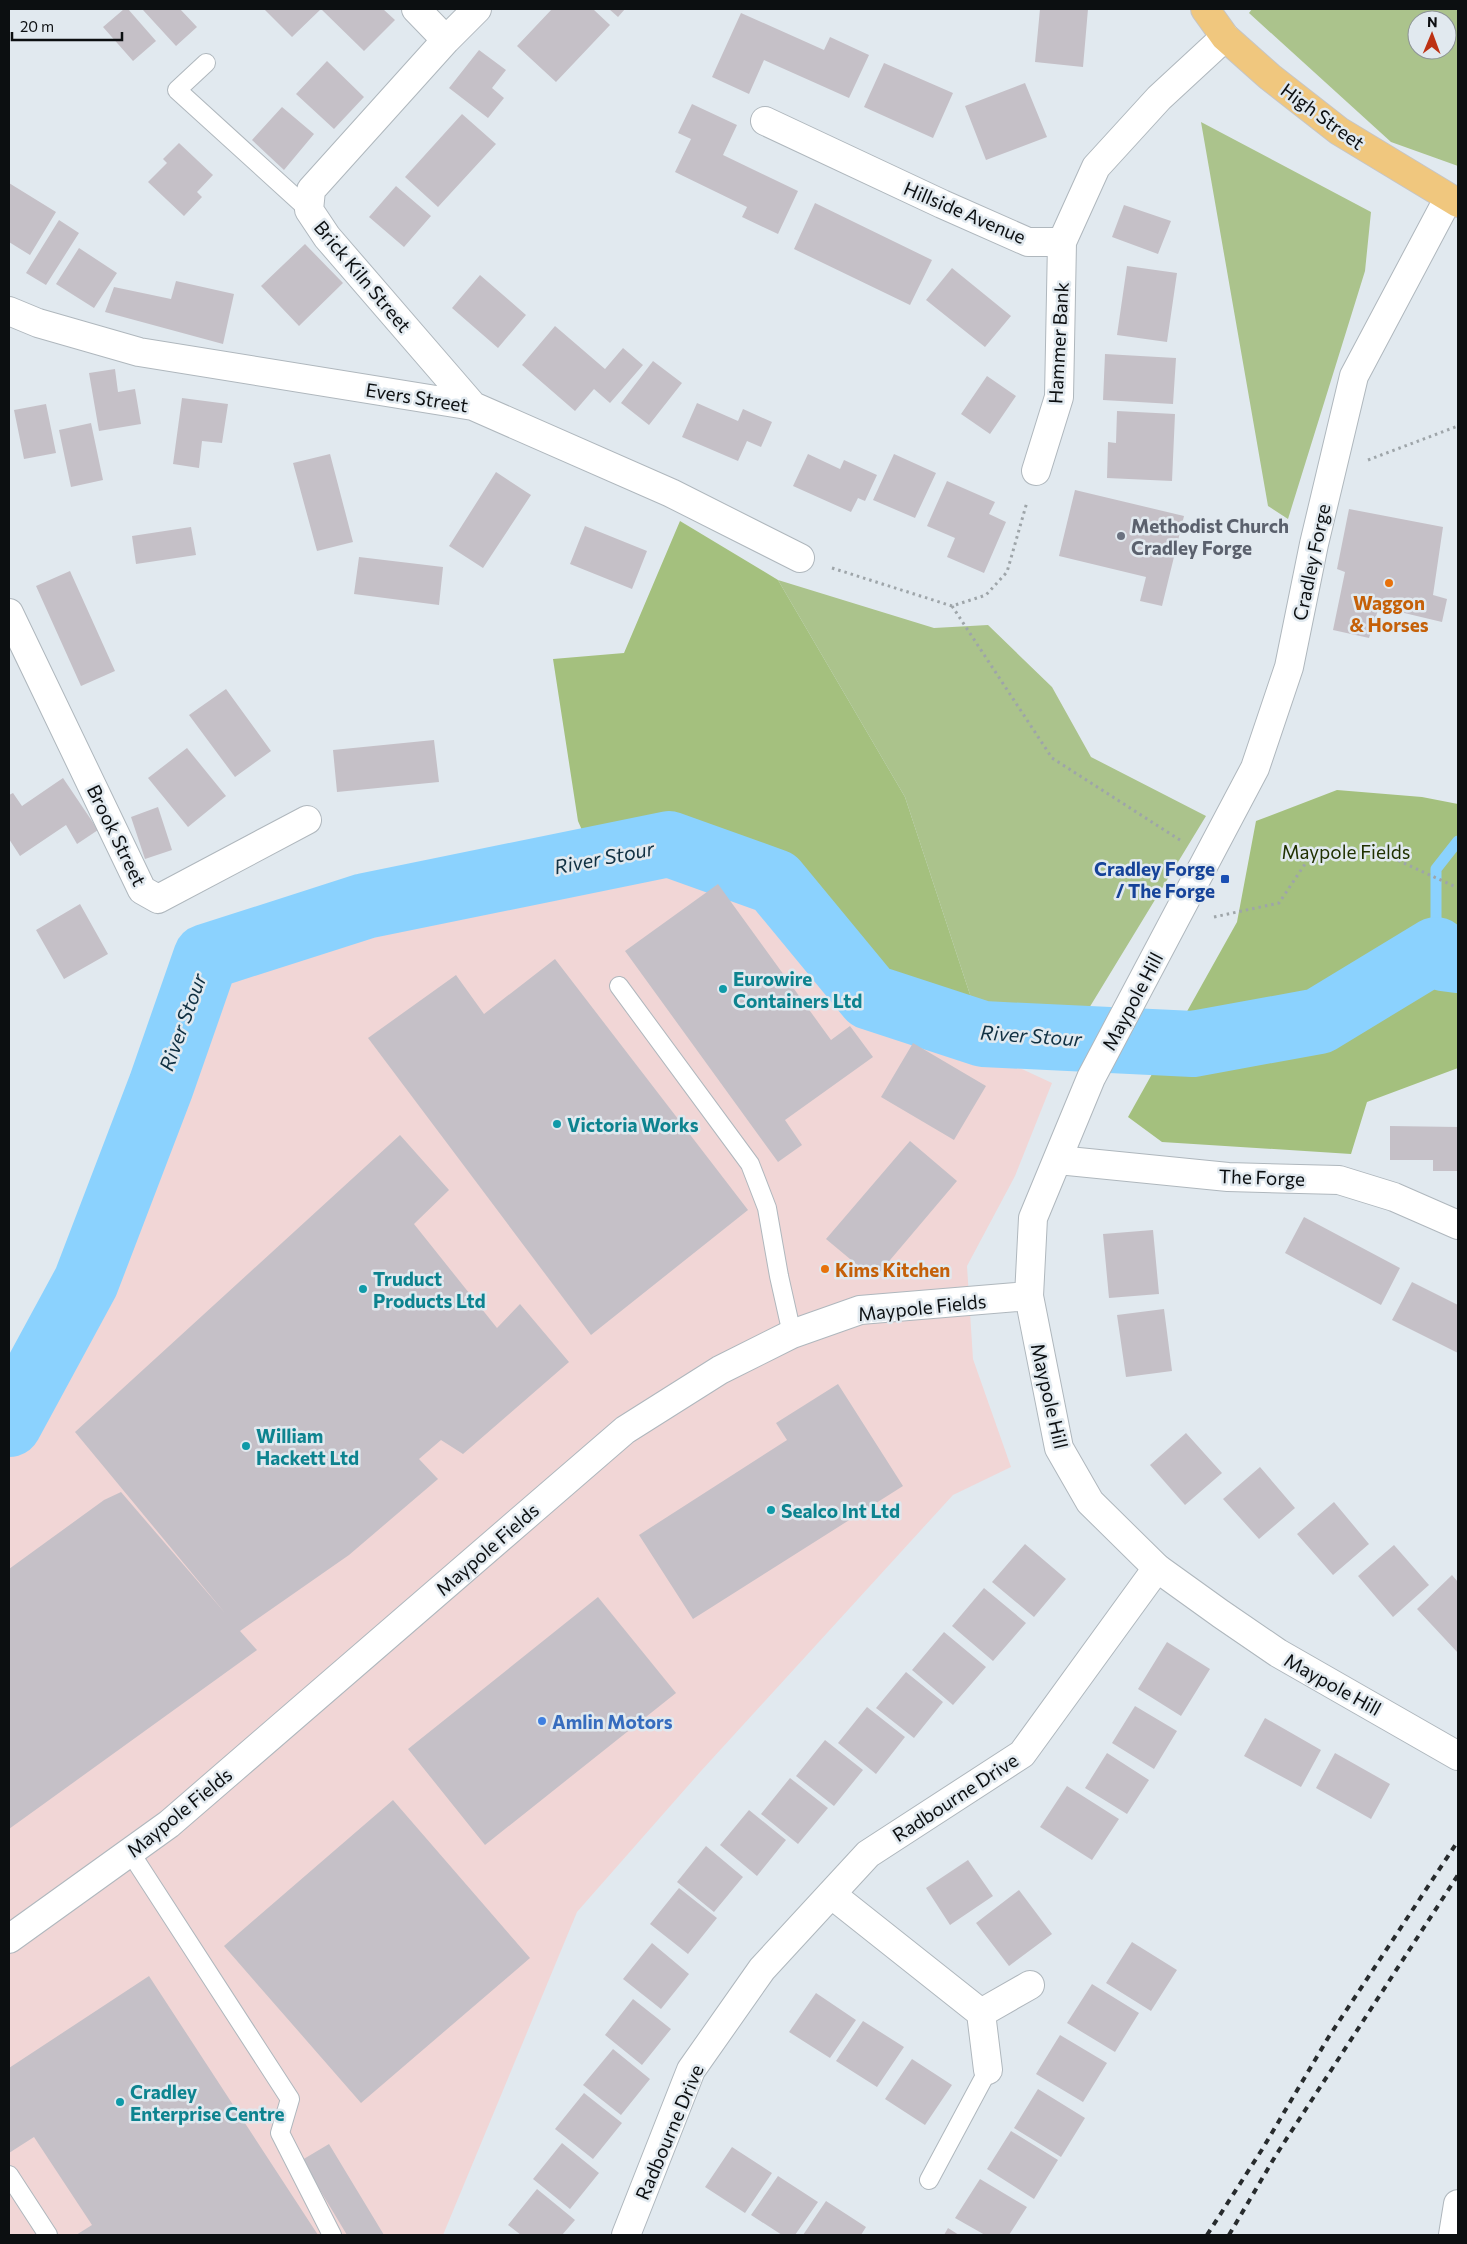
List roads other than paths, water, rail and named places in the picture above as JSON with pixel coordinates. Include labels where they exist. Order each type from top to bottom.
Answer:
[{"type":"main road","name":"High Street","points":[[1205,9],[1225,37],[1270,77],[1339,131],[1453,201]]},
{"type":"street","points":[[416,9],[446,40]]},
{"type":"street","name":"Brick Kiln Street","points":[[473,406],[327,237],[310,210],[311,190],[446,40],[477,9]]},
{"type":"street","points":[[1062,242],[1096,167],[1159,98],[1225,37]]},
{"type":"street","name":"Hillside Avenue","points":[[765,121],[1028,242],[1062,242]]},
{"type":"street","name":"Cradley Forge","points":[[1172,926],[1255,768],[1289,667],[1330,474],[1354,376],[1453,201]]},
{"type":"street","name":"Hammer Bank","points":[[1036,471],[1059,397],[1062,242]]},
{"type":"street","name":"Evers Street","points":[[9,311],[38,324],[139,352],[473,406],[671,493],[800,558]]},
{"type":"street","name":"Brook Street","points":[[9,613],[142,890],[158,899],[307,820]]},
{"type":"street","name":"Maypole Hill","points":[[1172,926],[1091,1078],[1033,1218],[1029,1296],[1059,1448],[1090,1502],[1156,1568],[1278,1653],[1450,1751]]},
{"type":"street","name":"The Forge","points":[[1058,1160],[1228,1177],[1339,1180],[1394,1197],[1458,1225]]},
{"type":"street","name":"Maypole Fields","points":[[9,1939],[168,1824],[625,1430],[720,1370],[792,1334],[860,1310],[1029,1296]]},
{"type":"street","name":"Radbourne Drive","points":[[626,2235],[691,2070],[762,1969],[868,1854],[1022,1754],[1156,1568]]},
{"type":"street","points":[[831,1894],[981,2013],[988,2070]]},
{"type":"street","points":[[981,2013],[1030,1985]]},
{"type":"street","points":[[1453,2235],[1458,2204]]},
{"type":"lane","points":[[206,63],[177,90],[310,210]]},
{"type":"lane","points":[[619,986],[750,1164],[767,1208],[792,1334]]},
{"type":"lane","points":[[130,1852],[290,2100],[280,2133],[332,2235]]},
{"type":"lane","points":[[929,2180],[988,2070]]},
{"type":"lane","points":[[9,2176],[48,2235]]},
{"type":"waterway","points":[[1436,950],[1436,869],[1458,841]]},
{"type":"waterway","name":"River Stour","points":[[9,1424],[86,1282],[161,1086],[206,957],[365,906],[669,844],[775,882],[870,997],[983,1034],[1193,1044],[1319,1021],[1436,950],[1443,958],[1458,960]]},
{"type":"railway","points":[[1207,2235],[1263,2148],[1328,2038],[1458,1841]]},
{"type":"railway","points":[[1229,2235],[1276,2155],[1458,1875]]},
{"type":"place","name":"Methodist Church Cradley Forge","points":[[1121,536]]},
{"type":"place","name":"Waggon & Horses","points":[[1389,583]]},
{"type":"place","name":"Cradley Forge / The Forge","points":[[1225,879]]},
{"type":"place","name":"Eurowire Containers Ltd","points":[[723,989]]},
{"type":"place","name":"Victoria Works","points":[[557,1124]]},
{"type":"place","name":"Kims Kitchen","points":[[825,1269]]},
{"type":"place","name":"Truduct Products Ltd","points":[[363,1289]]},
{"type":"place","name":"William Hackett Ltd","points":[[246,1446]]},
{"type":"place","name":"Sealco Int Ltd","points":[[771,1510]]},
{"type":"place","name":"Amlin Motors","points":[[542,1721]]},
{"type":"place","name":"Cradley Enterprise Centre","points":[[120,2102]]}]
